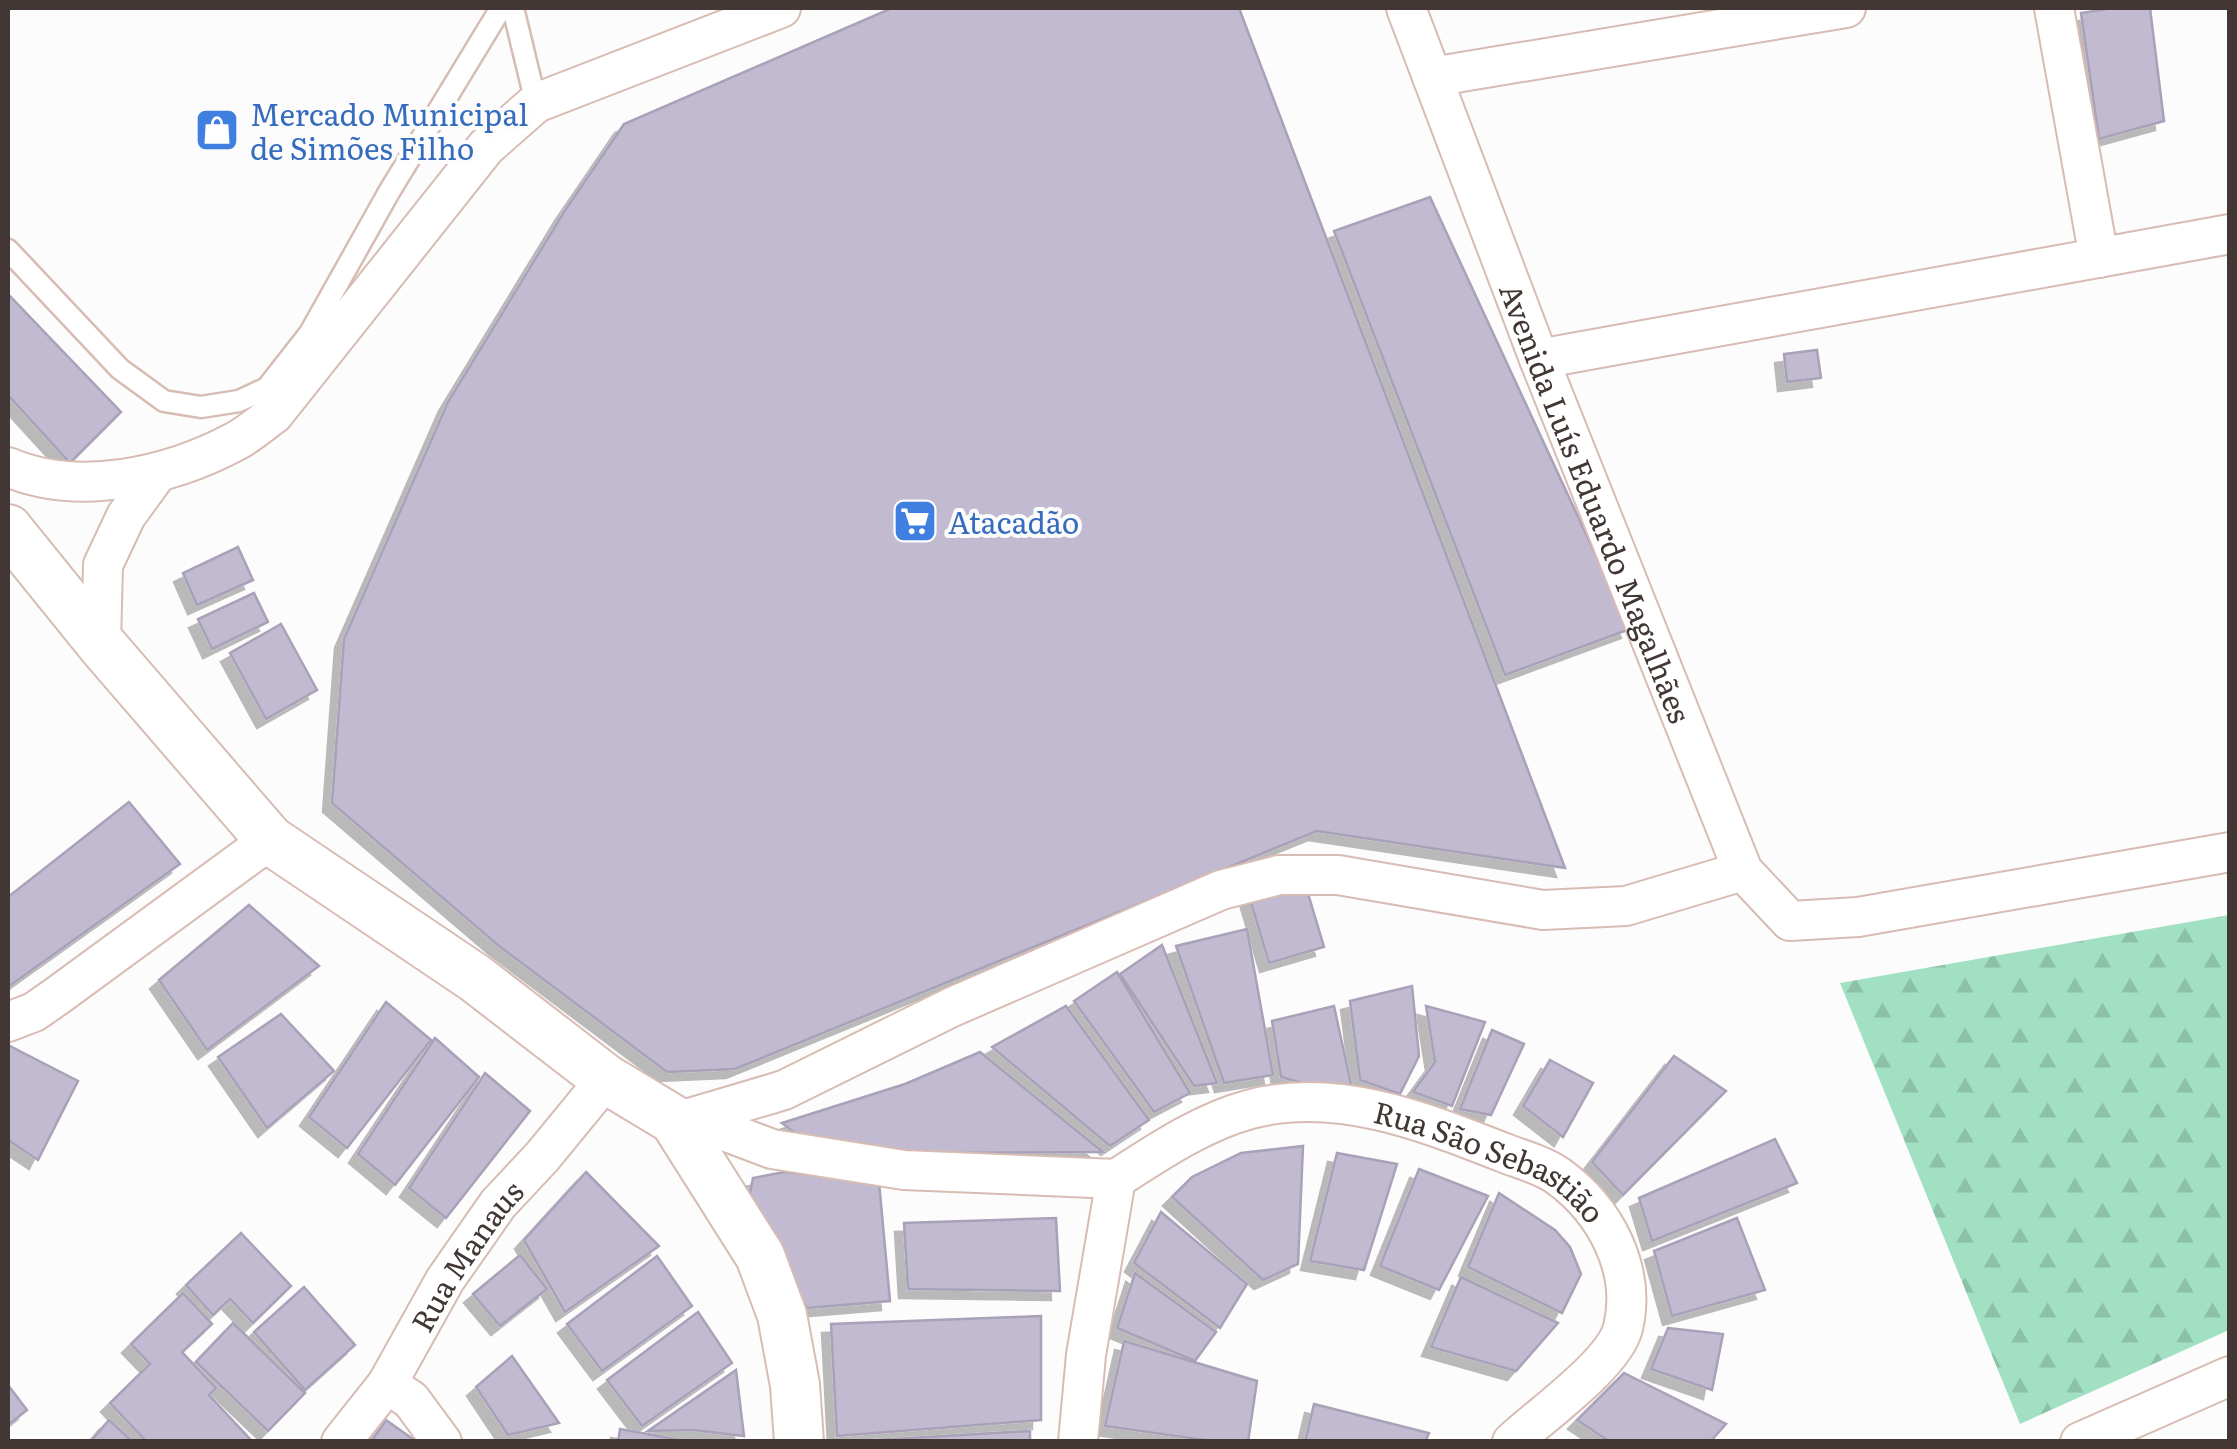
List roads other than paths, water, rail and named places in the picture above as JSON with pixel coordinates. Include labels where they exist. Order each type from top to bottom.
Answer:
[{"type":"street","points":[[8,467],[34,478],[95,483],[158,472],[236,442],[274,414],[486,147],[536,102],[781,8]]},
{"type":"street","name":"Avenida Luís Eduardo Magalhães","points":[[1406,8],[1539,360],[1743,871],[1790,920],[1858,918],[2230,852]]},
{"type":"street","points":[[1432,78],[1846,8]]},
{"type":"street","points":[[2054,8],[2099,258]]},
{"type":"street","points":[[1539,360],[2230,234]]},
{"type":"street","points":[[102,644],[103,565],[126,516],[158,472]]},
{"type":"street","points":[[8,529],[270,840],[475,978],[606,1079],[682,1119],[772,1149],[904,1170],[1116,1179],[1086,1354],[1078,1442]]},
{"type":"street","points":[[8,1022],[34,1012],[270,840]]},
{"type":"street","points":[[682,1119],[784,1090],[952,1007],[1203,898],[1279,876],[1338,875],[1543,910],[1626,906],[1743,871]]},
{"type":"street","name":"Rua Manaus","points":[[341,1442],[388,1384],[445,1280],[498,1204],[606,1079]]},
{"type":"street","name":"Rua São Sebastião","points":[[1116,1179],[1208,1126],[1252,1109],[1315,1102],[1380,1109],[1556,1174],[1582,1198],[1616,1242],[1625,1280],[1622,1330],[1596,1368],[1512,1442]]},
{"type":"street","points":[[682,1119],[760,1256],[782,1315],[794,1385],[798,1442]]},
{"type":"street","points":[[2080,1442],[2230,1376]]},
{"type":"street","points":[[388,1384],[411,1400],[442,1442]]},
{"type":"lane","points":[[8,250],[120,369],[164,401],[201,407],[239,401],[267,388],[310,333],[389,192],[501,8]]},
{"type":"lane","points":[[513,8],[536,102]]},
{"type":"place","name":"Mercado Municipal de Simões Filho","points":[[217,130]]},
{"type":"place","name":"Atacadão","points":[[915,521]]}]
